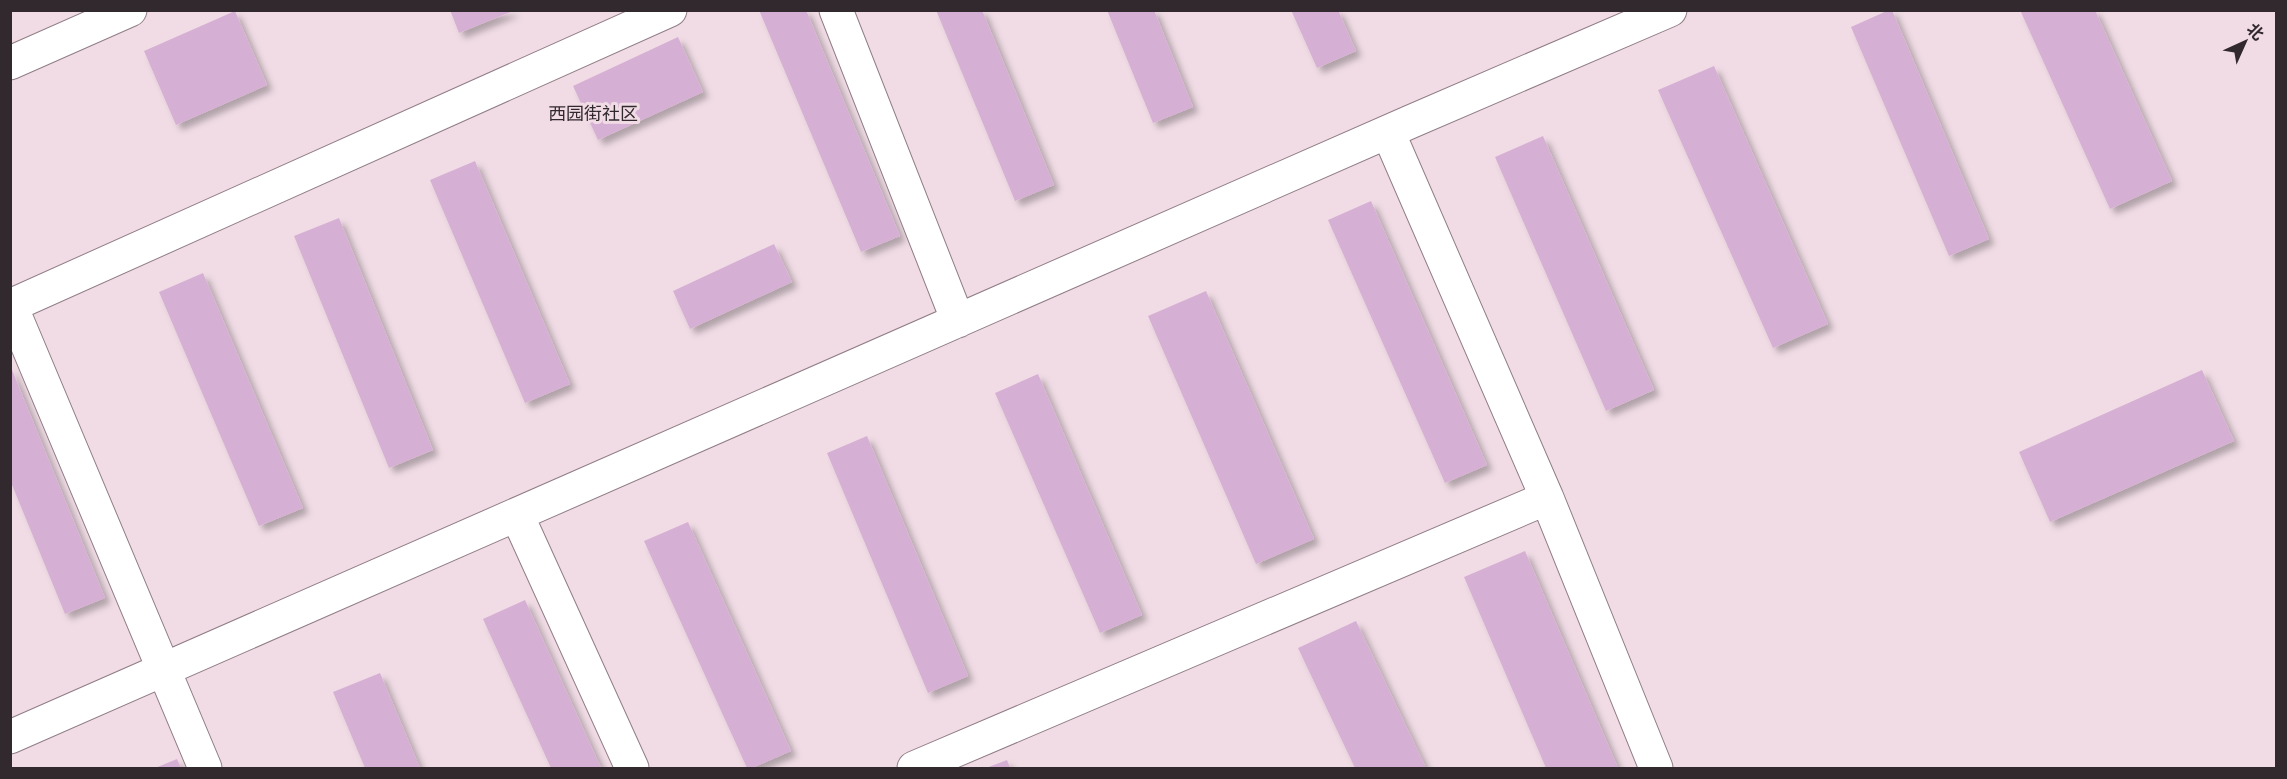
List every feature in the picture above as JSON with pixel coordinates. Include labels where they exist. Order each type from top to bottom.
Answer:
[{"type":"street","points":[[10,63],[130,10]]},
{"type":"street","points":[[836,10],[958,321]]},
{"type":"street","points":[[10,737],[1670,10]]},
{"type":"street","points":[[205,768],[11,306],[662,12]]},
{"type":"street","points":[[1388,132],[1547,498],[1656,768]]},
{"type":"street","points":[[914,768],[1547,498]]},
{"type":"street","points":[[516,515],[632,768]]},
{"type":"building","points":[[450,10],[513,10],[513,11],[459,33]]},
{"type":"building","points":[[759,10],[806,10],[900,236],[861,252]]},
{"type":"building","points":[[936,10],[982,10],[1054,185],[1015,201]]},
{"type":"building","points":[[1107,10],[1154,10],[1193,107],[1153,123]]},
{"type":"building","points":[[1291,10],[1338,10],[1356,51],[1317,68]]},
{"type":"building","points":[[1892,10],[1989,239],[1949,256],[1851,27]]},
{"type":"building","points":[[2020,10],[2095,10],[2172,181],[2110,209]]},
{"type":"building","points":[[235,11],[267,85],[176,125],[144,51]]},
{"type":"building","points":[[678,37],[703,92],[598,140],[573,86]]},
{"type":"building","points":[[1714,66],[1828,324],[1773,348],[1658,90]]},
{"type":"building","points":[[1543,136],[1654,390],[1606,411],[1495,157]]},
{"type":"building","points":[[475,161],[570,384],[525,403],[430,180]]},
{"type":"building","points":[[1371,201],[1487,465],[1445,483],[1328,220]]},
{"type":"building","points":[[339,218],[433,450],[389,468],[294,236]]},
{"type":"building","points":[[774,244],[792,282],[690,329],[673,291]]},
{"type":"building","points":[[203,273],[303,508],[259,526],[159,292]]},
{"type":"building","points":[[1206,291],[1314,539],[1256,564],[1148,316]]},
{"type":"building","points":[[10,365],[105,598],[65,614],[10,480]]},
{"type":"building","points":[[2202,370],[2234,441],[2050,522],[2019,452]]},
{"type":"building","points":[[1038,374],[1142,615],[1100,633],[995,393]]},
{"type":"building","points":[[867,436],[968,676],[928,693],[827,453]]},
{"type":"building","points":[[688,522],[791,751],[752,768],[747,768],[644,541]]},
{"type":"building","points":[[1525,551],[1618,768],[1546,768],[1464,577]]},
{"type":"building","points":[[525,600],[601,768],[551,768],[483,619]]},
{"type":"building","points":[[1356,621],[1426,768],[1355,768],[1298,648]]},
{"type":"building","points":[[380,673],[420,768],[365,768],[333,692]]},
{"type":"building","points":[[177,759],[181,768],[155,768]]},
{"type":"building","points":[[1007,760],[1010,768],[986,768]]},
{"type":"district","name":"西园街社区","points":[[593,115]]}]
